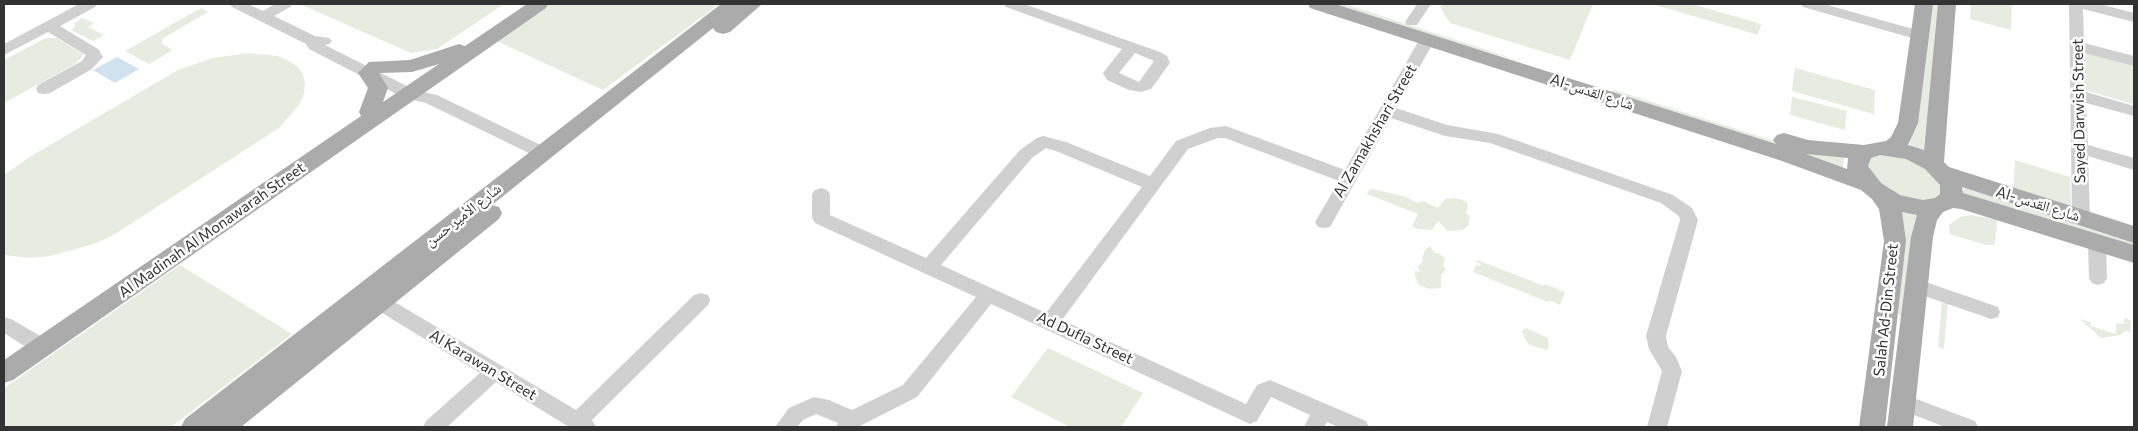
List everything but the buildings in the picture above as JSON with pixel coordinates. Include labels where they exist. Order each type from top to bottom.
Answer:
[{"type":"main road","points":[[414,90],[459,50],[529,4]]},
{"type":"main road","points":[[414,90],[539,4]]},
{"type":"main road","name":"شارع الأمير حسن","points":[[194,427],[237,404],[381,303],[654,75],[732,4]]},
{"type":"main road","name":"شارع الأمير حسن","points":[[222,427],[237,404],[543,153],[753,4]]},
{"type":"main road","name":"Al-شارع القدس","points":[[1317,4],[1427,40],[1533,66]]},
{"type":"main road","name":"Al-شارع القدس","points":[[1357,4],[1558,74],[1808,147],[1864,152],[1871,149],[1890,148],[1912,153],[1938,168],[2134,235]]},
{"type":"main road","points":[[1890,148],[1900,141],[1908,123],[1924,4]]},
{"type":"main road","points":[[1942,203],[1952,192],[1950,182],[1938,168],[1947,4]]},
{"type":"main road","points":[[369,112],[378,88],[372,70],[412,66],[459,50]]},
{"type":"main road","name":"Al-شارع القدس","points":[[1558,74],[1804,161],[1874,189],[1909,206],[1962,201],[2134,254]]},
{"type":"main road","name":"Al Madinah Al Monawarah Street","points":[[4,374],[37,344],[369,112],[414,90]]},
{"type":"main road","name":"Al Madinah Al Monawarah Street","points":[[4,361],[37,344],[414,90]]},
{"type":"main road","name":"Salah Ad-Din Street","points":[[1864,152],[1859,158],[1857,166],[1860,174],[1890,207],[1895,242],[1872,427]]},
{"type":"main road","name":"Salah Ad-Din Street","points":[[1900,427],[1926,218],[1942,203]]},
{"type":"main road","points":[[1880,369],[1904,390]]},
{"type":"street","points":[[4,50],[90,4]]},
{"type":"street","points":[[237,4],[313,41],[314,46],[372,70],[543,153]]},
{"type":"street","points":[[263,16],[285,4]]},
{"type":"street","points":[[1011,4],[1132,47]]},
{"type":"street","points":[[1412,22],[1424,4]]},
{"type":"street","points":[[1808,4],[1920,35]]},
{"type":"street","name":"Sayed Darwish Street","points":[[2076,4],[2081,218]]},
{"type":"street","points":[[2083,4],[2134,17]]},
{"type":"street","points":[[44,89],[87,65],[95,57],[93,52],[48,26]]},
{"type":"street","name":"Al Zamakhshari Street","points":[[1324,222],[1427,40]]},
{"type":"street","points":[[2077,46],[2134,61]]},
{"type":"street","points":[[2078,95],[2134,111]]},
{"type":"street","points":[[1387,111],[1445,130],[1492,138],[1667,199],[1683,208],[1689,220],[1656,336],[1659,349],[1672,371],[1657,427]]},
{"type":"street","points":[[1050,322],[1182,145],[1222,131],[1349,178]]},
{"type":"street","points":[[930,266],[1026,154],[1043,142],[1053,143],[1152,184]]},
{"type":"street","points":[[2079,148],[2134,164]]},
{"type":"street","name":"Ad Dufla Street","points":[[821,194],[821,218],[1050,322],[1247,421],[1267,388],[1318,419],[1359,427]]},
{"type":"street","points":[[2097,242],[2098,278]]},
{"type":"street","points":[[1917,286],[1991,312]]},
{"type":"street","points":[[785,427],[796,414],[814,405],[822,406],[849,424],[910,391],[989,294]]},
{"type":"street","points":[[581,424],[701,300]]},
{"type":"street","name":"Al Karawan Street","points":[[381,303],[581,424]]},
{"type":"street","points":[[4,324],[37,344]]},
{"type":"street","points":[[433,427],[494,372]]},
{"type":"street","points":[[1904,390],[1968,427]]},
{"type":"shaded area","points":[[504,4],[437,49],[411,53],[302,5]]},
{"type":"shaded area","points":[[539,4],[719,4],[603,90],[490,38]]},
{"type":"shaded area","points":[[1328,4],[1345,4],[1533,65],[1471,47],[1445,42]]},
{"type":"shaded area","points":[[1443,4],[1593,4],[1570,60],[1450,23],[1440,7]]},
{"type":"shaded area","points":[[1652,4],[1692,4],[1761,24],[1758,35]]},
{"type":"shaded area","points":[[1930,4],[1941,4],[1923,151],[1909,146]]},
{"type":"shaded area","points":[[1971,4],[2012,4],[2011,30],[1970,19]]},
{"type":"shaded area","points":[[201,8],[208,12],[162,39],[162,44],[173,50],[149,64],[125,51]]},
{"type":"shaded area","points":[[82,18],[94,23],[88,27],[104,35],[93,41],[71,30],[74,28],[75,23]]},
{"type":"shaded area","points":[[49,38],[57,38],[83,54],[82,57],[75,64],[4,103],[4,60]]},
{"type":"shaded area","points":[[2082,51],[2134,65],[2134,104],[2084,90]]},
{"type":"shaded area","points":[[248,53],[278,56],[298,67],[303,75],[305,84],[304,94],[299,105],[279,128],[115,234],[94,244],[50,256],[30,258],[4,255],[4,175],[31,156],[178,70],[213,58]]},
{"type":"shaded area","points":[[1795,68],[1875,90],[1874,114],[1792,91]]},
{"type":"shaded area","points":[[1559,77],[1610,91],[1614,90],[1793,147],[1844,156],[1843,169]]},
{"type":"shaded area","points":[[1792,97],[1847,111],[1845,130],[1790,115]]},
{"type":"shaded area","points":[[1876,153],[1914,158],[1945,189],[1937,200],[1902,200],[1865,171],[1868,157]]},
{"type":"shaded area","points":[[2015,160],[2070,177],[2071,210],[2013,192]]},
{"type":"shaded area","points":[[1965,188],[2134,242],[2134,249],[1965,197],[1962,192]]},
{"type":"shaded area","points":[[1373,189],[1406,197],[1417,203],[1423,201],[1438,208],[1445,199],[1455,198],[1465,201],[1468,204],[1466,213],[1470,216],[1468,226],[1463,230],[1447,231],[1438,221],[1432,230],[1417,229],[1412,226],[1418,214],[1367,194],[1368,191]]},
{"type":"shaded area","points":[[1900,212],[1910,212],[1917,215],[1902,318],[1896,311]]},
{"type":"shaded area","points":[[1971,215],[1997,220],[1995,245],[1986,245],[1950,234],[1949,225],[1960,217]]},
{"type":"shaded area","points":[[1430,246],[1434,253],[1439,253],[1445,259],[1443,266],[1446,269],[1441,275],[1441,288],[1430,289],[1419,285],[1415,276],[1415,271],[1421,272],[1418,267],[1423,260],[1425,250]]},
{"type":"shaded area","points":[[1477,260],[1544,286],[1545,284],[1565,292],[1560,305],[1473,272],[1476,265],[1480,266],[1481,264],[1476,262]]},
{"type":"shaded area","points":[[180,265],[292,334],[171,427],[4,427],[4,388]]},
{"type":"shaded area","points":[[1942,300],[1948,302],[1944,349],[1938,347]]},
{"type":"shaded area","points":[[2126,318],[2131,321],[2130,332],[2125,331],[2121,335],[2101,338],[2080,319],[2090,322],[2091,326],[2116,334],[2116,323],[2124,324],[2124,319]]},
{"type":"shaded area","points":[[1526,328],[1548,338],[1549,347],[1546,350],[1528,344],[1522,331]]},
{"type":"shaded area","points":[[1048,348],[1143,393],[1121,427],[1070,427],[1011,397]]},
{"type":"water","points":[[117,57],[139,69],[115,83],[93,70]]}]
